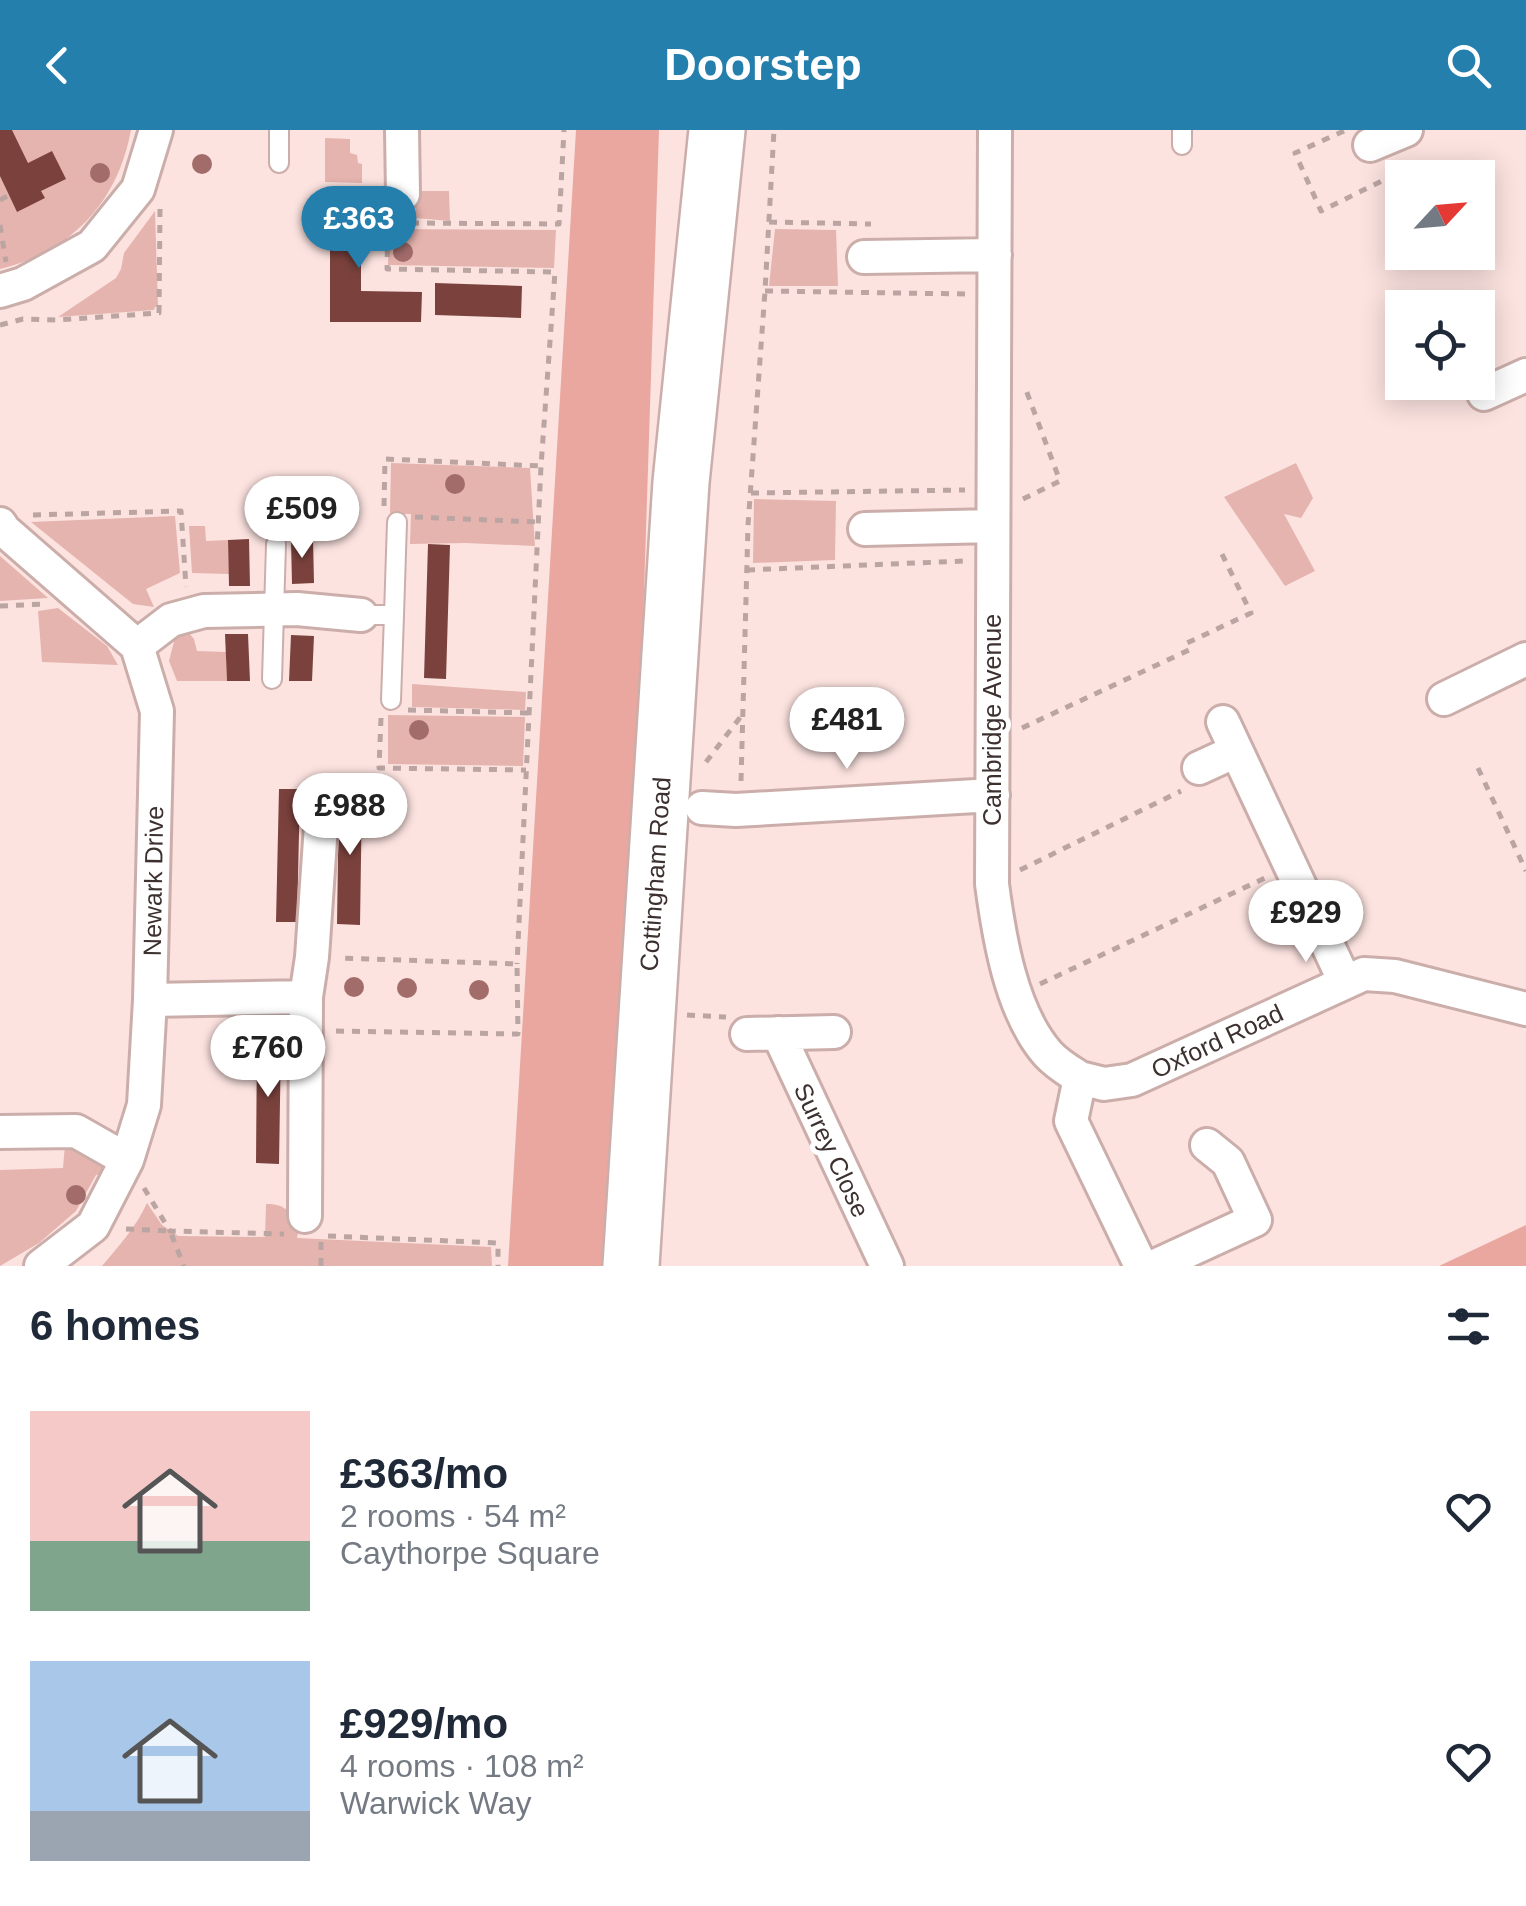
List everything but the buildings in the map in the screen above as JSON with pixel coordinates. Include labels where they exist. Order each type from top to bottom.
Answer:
[{"type":"highway","name":"Cottingham Road","points":[[681,482],[682,130]]},
{"type":"highway","name":"Cottingham Road","points":[[630,1266],[681,482],[717,130]]},
{"type":"street","points":[[0,292],[23,284],[92,246],[138,189],[156,130]]},
{"type":"street","points":[[399,208],[402,130]]},
{"type":"street","name":"Cambridge Avenue","points":[[995,130],[992,884],[999,939],[1030,1027],[1048,1054],[1080,1078]]},
{"type":"street","points":[[1358,138],[1406,130]]},
{"type":"street","points":[[864,257],[994,255]]},
{"type":"street","points":[[1495,389],[1526,375]]},
{"type":"street","points":[[864,529],[993,510]]},
{"type":"street","points":[[12,520],[4,530],[136,646],[171,620],[204,611],[297,609],[378,615]]},
{"type":"street","name":"Newark Drive","points":[[41,1266],[93,1226],[128,1160],[144,1105],[157,711],[136,646]]},
{"type":"street","points":[[1444,699],[1526,659]]},
{"type":"street","points":[[1199,768],[1229,736],[1345,982]]},
{"type":"street","points":[[702,808],[736,810],[993,795]]},
{"type":"street","points":[[296,1199],[324,796]]},
{"type":"street","name":"Oxford Road","points":[[1080,1078],[1104,1084],[1132,1080],[1364,974],[1394,976],[1526,1009]]},
{"type":"street","points":[[150,1000],[306,1014]]},
{"type":"street","points":[[762,1033],[834,1032]]},
{"type":"street","name":"Surrey Close","points":[[762,1033],[887,1266]]},
{"type":"street","points":[[1080,1078],[1071,1121],[1141,1266]]},
{"type":"street","points":[[0,1132],[76,1130],[128,1160]]},
{"type":"street","points":[[1155,1266],[1255,1220],[1228,1162],[1208,1145]]},
{"type":"lane","points":[[279,130],[279,163]]},
{"type":"lane","points":[[388,706],[378,615],[398,519]]},
{"type":"lane","points":[[272,679],[276,544]]},
{"type":"path","points":[[306,1014],[518,1034],[517,964],[538,522],[555,272],[387,268],[399,208],[559,224],[564,130]]},
{"type":"path","points":[[743,714],[750,493],[774,130]]},
{"type":"path","points":[[1358,138],[1295,153],[1321,212],[1406,169],[1412,150],[1406,130]]},
{"type":"path","points":[[0,325],[23,319],[160,312],[160,201],[138,189]]},
{"type":"path","points":[[0,200],[9,194]]},
{"type":"path","points":[[765,292],[994,294]]},
{"type":"path","points":[[750,493],[993,510],[1060,481],[1016,363],[994,362]]},
{"type":"path","points":[[538,522],[384,518],[385,459],[541,466]]},
{"type":"path","points":[[12,520],[181,511],[188,615]]},
{"type":"path","points":[[992,725],[1011,722],[1020,729],[1190,650],[1187,643],[1250,613],[1219,548]]},
{"type":"path","points":[[747,570],[991,560]]},
{"type":"path","points":[[526,770],[379,768],[388,706],[529,714]]},
{"type":"path","points":[[992,884],[1204,780],[1199,768]]},
{"type":"path","points":[[1478,768],[1526,871]]},
{"type":"path","points":[[1016,995],[1290,866]]},
{"type":"path","points":[[312,957],[517,964]]},
{"type":"path","points":[[679,1016],[742,1018],[762,1033]]},
{"type":"path","points":[[128,1160],[170,1231],[184,1266]]},
{"type":"path","points":[[96,1220],[124,1229],[305,1234],[296,1199]]},
{"type":"path","points":[[320,1266],[322,1235],[498,1243],[498,1266]]},
{"type":"shaded area","points":[[0,130],[131,130],[115,180],[87,220],[49,250],[0,269]]},
{"type":"shaded area","points":[[576,130],[659,130],[637,808],[603,1266],[508,1266]]},
{"type":"shaded area","points":[[325,138],[350,139],[350,153],[357,155],[358,163],[362,164],[362,183],[325,182]]},
{"type":"shaded area","points":[[416,191],[449,191],[450,221],[415,218]]},
{"type":"shaded area","points":[[155,211],[158,307],[58,317],[116,278],[124,253]]},
{"type":"shaded area","points":[[389,229],[556,230],[554,268],[388,265]]},
{"type":"shaded area","points":[[775,229],[836,230],[838,286],[769,286]]},
{"type":"shaded area","points":[[391,463],[530,468],[535,546],[410,544],[411,514],[390,514]]},
{"type":"shaded area","points":[[1296,463],[1313,498],[1301,518],[1284,514],[1315,571],[1285,586],[1224,497]]},
{"type":"shaded area","points":[[754,499],[836,501],[835,560],[753,563]]},
{"type":"shaded area","points":[[175,516],[180,573],[146,589],[154,607],[133,604],[31,522]]},
{"type":"shaded area","points":[[189,526],[205,526],[206,541],[228,540],[229,574],[192,573]]},
{"type":"shaded area","points":[[0,556],[48,598],[0,601]]},
{"type":"shaded area","points":[[58,608],[107,646],[118,665],[42,662],[38,611]]},
{"type":"shaded area","points":[[189,633],[197,651],[226,652],[227,681],[177,681],[169,661],[175,638]]},
{"type":"shaded area","points":[[412,684],[526,692],[525,710],[412,707]]},
{"type":"shaded area","points":[[388,715],[525,717],[523,766],[388,764]]},
{"type":"shaded area","points":[[68,1144],[103,1164],[102,1174],[96,1175],[76,1211],[39,1243],[0,1266],[0,1170],[63,1168]]},
{"type":"shaded area","points":[[147,1203],[162,1225],[178,1236],[265,1237],[266,1204],[273,1204],[293,1217],[299,1227],[297,1238],[491,1247],[492,1266],[102,1266]]},
{"type":"shaded area","points":[[1526,1225],[1526,1266],[1439,1266]]}]
